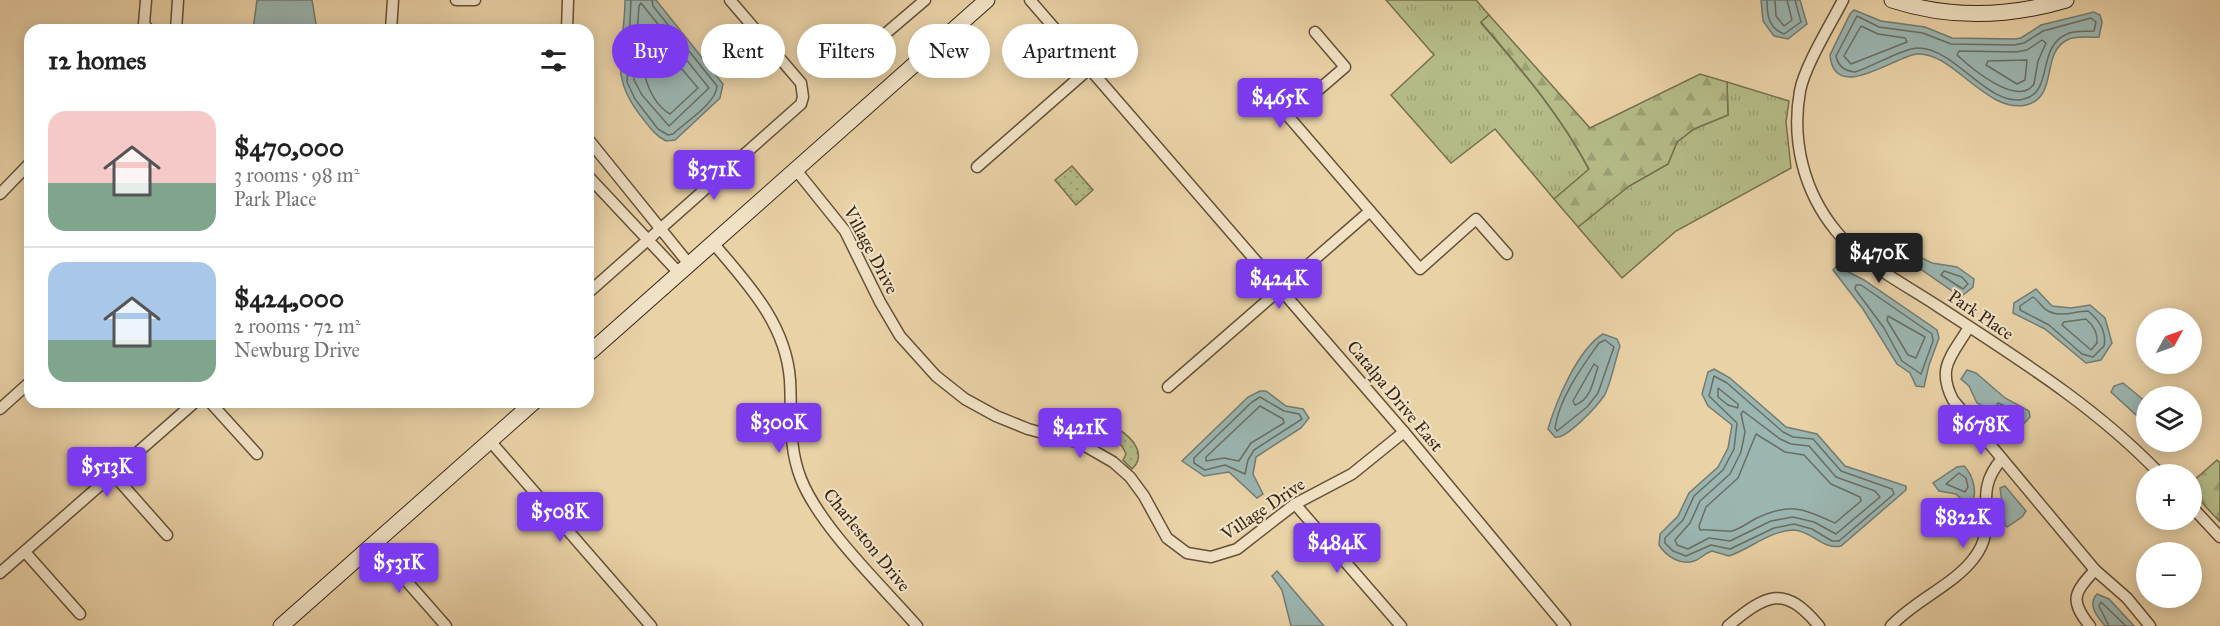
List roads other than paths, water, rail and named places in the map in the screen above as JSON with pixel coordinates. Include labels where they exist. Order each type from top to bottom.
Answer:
[{"type":"main road","points":[[594,349],[987,0]]},
{"type":"main road","points":[[1892,0],[1936,10],[1980,14],[2028,10],[2066,0]]},
{"type":"main road","points":[[280,626],[527,408]]},
{"type":"street","points":[[144,24],[146,0]]},
{"type":"street","points":[[176,24],[178,0]]},
{"type":"street","points":[[391,24],[393,0]]},
{"type":"street","points":[[456,0],[475,0]]},
{"type":"street","points":[[567,24],[568,0]]},
{"type":"street","points":[[594,288],[801,104],[803,89],[789,67],[730,0]]},
{"type":"street","points":[[896,25],[925,0]]},
{"type":"street","name":"Catalpa Drive East","points":[[1030,0],[1051,24]]},
{"type":"street","name":"Park Place","points":[[1843,0],[1800,88],[1797,126],[1799,151],[1813,196],[1836,232],[1858,252],[2084,404],[2149,464]]},
{"type":"street","points":[[1316,32],[1345,67],[1288,116],[1420,268],[1476,219],[1507,254]]},
{"type":"street","points":[[977,166],[1078,78]]},
{"type":"street","name":"Catalpa Drive East","points":[[1099,78],[1404,432],[1565,626]]},
{"type":"street","points":[[594,147],[659,230],[684,269]]},
{"type":"street","points":[[0,194],[24,169]]},
{"type":"street","name":"Village Drive","points":[[796,170],[845,231],[880,302],[900,336],[936,376],[964,399],[996,417],[1028,429],[1080,443],[1113,462],[1137,486],[1174,546],[1199,556],[1224,555],[1245,544],[1295,504],[1352,474],[1404,432]]},
{"type":"street","points":[[594,182],[649,239],[684,269]]},
{"type":"street","points":[[1168,387],[1370,211]]},
{"type":"street","name":"Charleston Drive","points":[[713,243],[766,308],[783,347],[790,380],[792,446],[797,466],[812,500],[825,520],[917,626]]},
{"type":"street","points":[[1969,327],[1948,362],[1944,384],[1953,400],[2095,570],[2127,598],[2150,626]]},
{"type":"street","points":[[0,409],[24,387]]},
{"type":"street","points":[[0,573],[188,408]]},
{"type":"street","points":[[216,408],[258,454]]},
{"type":"street","points":[[490,441],[651,626]]},
{"type":"street","points":[[1891,626],[1974,558],[1987,529],[1987,481],[2002,459]]},
{"type":"street","points":[[113,474],[167,535]]},
{"type":"street","points":[[1295,504],[1401,626]]},
{"type":"street","points":[[2202,518],[2220,537]]},
{"type":"street","points":[[374,544],[446,626]]},
{"type":"street","points":[[25,552],[80,614]]},
{"type":"street","points":[[2090,626],[2078,609],[2076,600],[2078,590],[2095,570]]},
{"type":"street","points":[[1728,626],[1755,605],[1781,598],[1798,603],[1819,626]]},
{"type":"water","points":[[257,0],[312,0],[316,24],[254,24]]},
{"type":"water","points":[[625,0],[656,0],[675,24],[623,24]]},
{"type":"water","points":[[1761,0],[1800,0],[1807,24],[1788,39],[1774,36],[1763,21]]},
{"type":"water","points":[[1854,10],[1881,21],[1925,27],[1952,38],[2021,38],[2041,25],[2094,12],[2100,15],[2102,22],[2099,37],[2071,38],[2059,46],[2054,55],[2043,93],[2036,100],[2026,105],[2012,105],[1997,100],[1957,71],[1930,56],[1917,54],[1867,74],[1853,77],[1842,76],[1834,69],[1830,55]]},
{"type":"water","points":[[689,41],[701,56],[701,78],[718,78],[723,84],[720,98],[675,140],[666,141],[655,133],[640,115],[624,86],[622,78],[689,78]]},
{"type":"water","points":[[1914,254],[1932,263],[1957,267],[1974,279],[1973,287],[1963,295],[1955,293],[1912,263],[1911,259]]},
{"type":"water","points":[[1837,266],[1864,280],[1937,330],[1939,338],[1924,387],[1916,386],[1910,373],[1897,364],[1863,309],[1833,270]]},
{"type":"water","points":[[2036,289],[2052,306],[2071,308],[2090,305],[2105,318],[2112,343],[2101,360],[2086,363],[2045,329],[2013,313],[2014,303]]},
{"type":"water","points":[[1603,334],[1617,339],[1620,346],[1604,396],[1581,421],[1560,437],[1555,437],[1548,429],[1562,391],[1576,364]]},
{"type":"water","points":[[1714,369],[1730,378],[1786,427],[1817,434],[1845,466],[1906,486],[1906,490],[1841,546],[1835,547],[1823,543],[1806,533],[1794,530],[1769,536],[1729,556],[1712,551],[1696,560],[1684,562],[1670,556],[1659,545],[1660,534],[1678,516],[1689,493],[1718,467],[1728,448],[1732,425],[1708,406],[1702,394],[1708,372]]},
{"type":"water","points":[[1967,370],[1976,373],[2005,398],[2029,411],[2030,417],[2009,439],[2000,430],[1993,412],[1977,403],[1969,386],[1961,379]]},
{"type":"water","points":[[2123,383],[2136,394],[2136,415],[2111,392],[2114,386]]},
{"type":"water","points":[[1260,391],[1266,391],[1286,406],[1303,409],[1309,418],[1301,428],[1256,457],[1253,474],[1263,494],[1257,498],[1229,472],[1204,476],[1182,461],[1248,397]]},
{"type":"water","points":[[1964,466],[1974,486],[1974,497],[1968,506],[1956,494],[1939,491],[1933,483],[1957,467]]},
{"type":"water","points":[[2005,486],[2026,511],[2022,517],[2007,527],[2000,488]]},
{"type":"water","points":[[1277,571],[1324,626],[1291,626],[1282,590],[1272,576]]},
{"type":"water","points":[[2097,594],[2109,599],[2134,626],[2105,626],[2093,606]]}]
